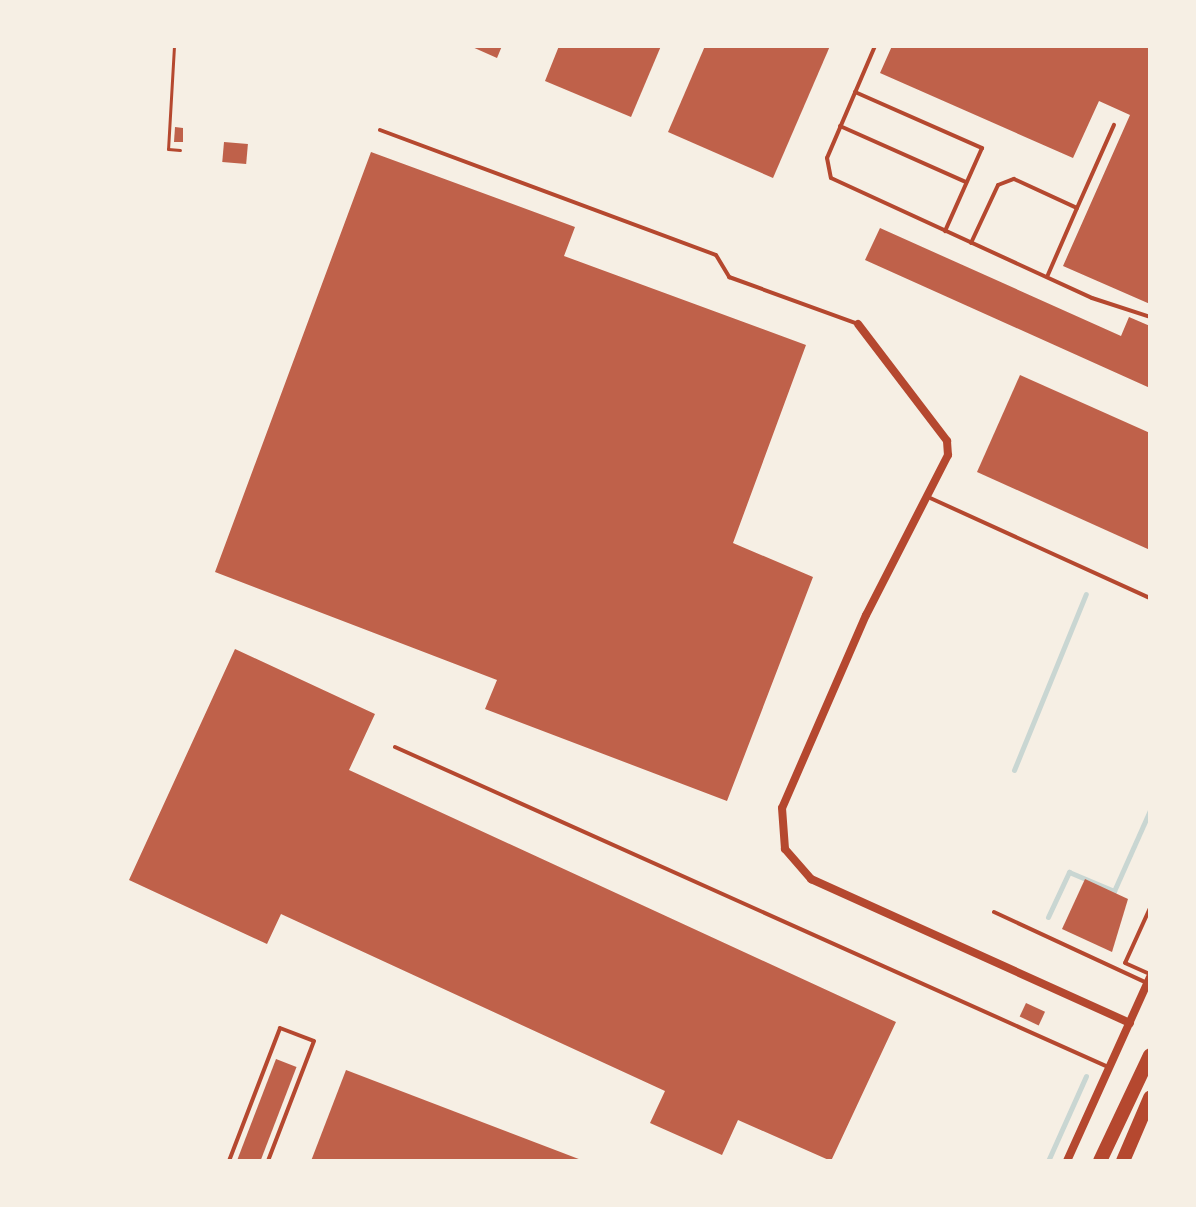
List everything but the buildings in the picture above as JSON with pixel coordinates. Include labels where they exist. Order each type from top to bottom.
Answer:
[{"type":"highway","points":[[1100,1161],[1150,1055]]},
{"type":"highway","points":[[1123,1161],[1150,1098]]},
{"type":"street","points":[[858,324],[947,441],[948,455],[866,615],[782,808],[785,849],[811,879],[1130,1023]]},
{"type":"street","points":[[1067,1161],[1149,978]]},
{"type":"lane","points":[[875,46],[826,162],[833,179],[1047,277],[1150,317]]},
{"type":"lane","points":[[855,92],[982,148],[945,231]]},
{"type":"lane","points":[[1047,277],[1114,125]]},
{"type":"lane","points":[[840,126],[966,183]]},
{"type":"lane","points":[[380,130],[716,255],[729,277],[858,324]]},
{"type":"lane","points":[[971,243],[1006,179],[1077,208]]},
{"type":"lane","points":[[928,497],[1150,598]]},
{"type":"lane","points":[[395,747],[1110,1068]]},
{"type":"lane","points":[[1149,978],[1125,963],[1150,908]]},
{"type":"lane","points":[[994,912],[1149,978]]},
{"type":"lane","points":[[229,1161],[280,1028],[314,1041],[268,1161]]},
{"type":"path","points":[[174,46],[168,149],[180,150]]},
{"type":"waterway","points":[[1014,770],[1086,594]]},
{"type":"waterway","points":[[1048,917],[1069,872],[1114,891],[1150,810]]},
{"type":"waterway","points":[[1048,1161],[1086,1076]]}]
